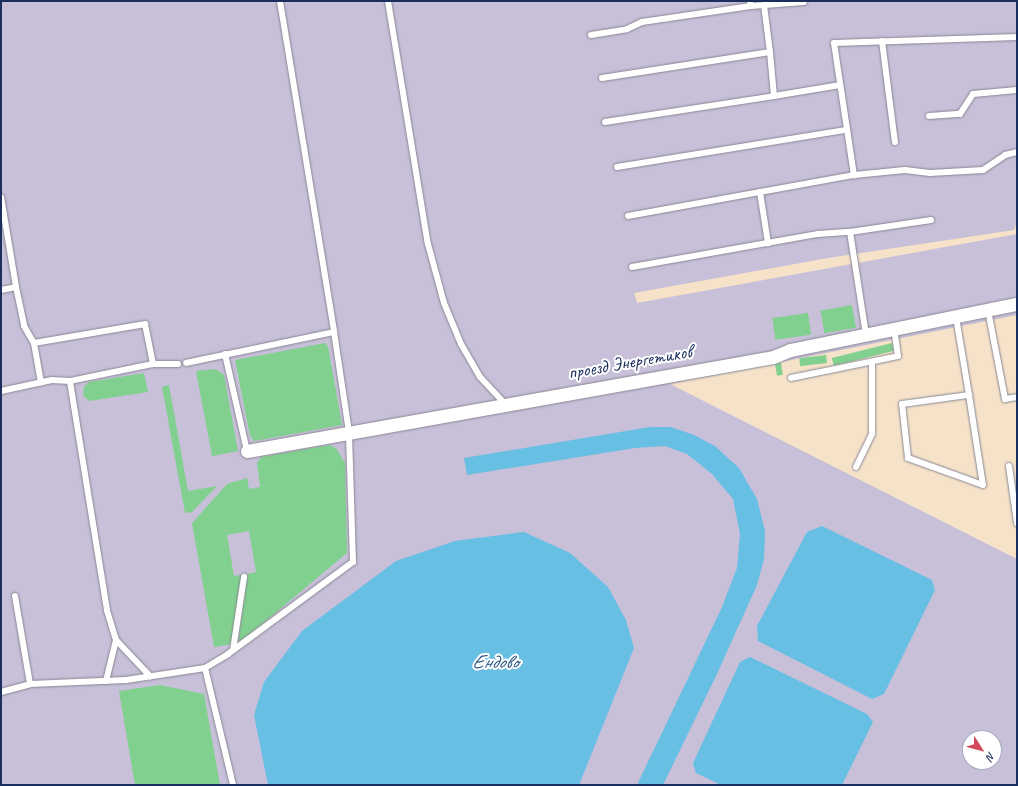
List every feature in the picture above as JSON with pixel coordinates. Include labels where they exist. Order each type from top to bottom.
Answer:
[{"type":"street","name":"проезд Энергетиков","points":[[247,451],[773,357],[790,350],[1017,304]]},
{"type":"lane","points":[[1,692],[30,684],[106,681],[205,668],[233,650],[353,562],[349,432],[280,1]]},
{"type":"lane","points":[[388,1],[428,244],[444,303],[461,344],[480,377],[505,404]]},
{"type":"lane","points":[[591,35],[627,29],[642,22],[750,4],[764,5],[804,2]]},
{"type":"lane","points":[[764,5],[774,96]]},
{"type":"lane","points":[[854,175],[834,43],[1017,38]]},
{"type":"lane","points":[[882,41],[895,142]]},
{"type":"lane","points":[[602,78],[770,52]]},
{"type":"lane","points":[[605,122],[840,85]]},
{"type":"lane","points":[[929,116],[960,114],[973,94],[1017,90]]},
{"type":"lane","points":[[617,167],[846,130]]},
{"type":"lane","points":[[628,216],[854,175],[905,170],[930,173],[983,170],[1005,154],[1017,152]]},
{"type":"lane","points":[[760,192],[768,243]]},
{"type":"lane","points":[[1,197],[24,326],[34,343],[41,382]]},
{"type":"lane","points":[[632,267],[818,234],[850,232],[931,220]]},
{"type":"lane","points":[[850,232],[866,335]]},
{"type":"lane","points":[[1,290],[16,287]]},
{"type":"lane","points":[[988,310],[1005,399],[1017,397]]},
{"type":"lane","points":[[956,317],[969,395],[983,485],[908,458],[902,404],[969,395]]},
{"type":"lane","points":[[34,343],[145,324],[153,364]]},
{"type":"lane","points":[[792,378],[898,356],[894,329]]},
{"type":"lane","points":[[186,362],[334,332]]},
{"type":"lane","points":[[225,354],[247,451]]},
{"type":"lane","points":[[856,467],[872,434],[872,362]]},
{"type":"lane","points":[[1,391],[41,382],[70,380],[153,364],[178,364]]},
{"type":"lane","points":[[70,380],[107,610],[116,640],[150,676]]},
{"type":"lane","points":[[1009,466],[1017,523]]},
{"type":"lane","points":[[233,650],[244,577]]},
{"type":"lane","points":[[15,596],[30,684]]},
{"type":"lane","points":[[106,681],[116,640]]},
{"type":"lane","points":[[205,668],[233,785]]},
{"type":"shaded area","points":[[1,1],[1017,1],[1017,221],[1014,230],[828,258],[634,293],[637,303],[1017,234],[1017,315],[670,384],[1017,559],[1017,785],[1,785]]},
{"type":"green space","points":[[852,305],[856,328],[824,333],[820,311]]},
{"type":"green space","points":[[808,313],[811,335],[775,340],[772,318]]},
{"type":"green space","points":[[325,343],[328,346],[342,425],[254,441],[250,436],[235,360]]},
{"type":"green space","points":[[892,343],[894,351],[834,366],[832,358]]},
{"type":"green space","points":[[826,355],[827,363],[800,366],[799,358]]},
{"type":"green space","points":[[781,363],[783,375],[777,376],[775,364]]},
{"type":"green space","points":[[216,369],[224,375],[238,451],[212,456],[196,371]]},
{"type":"green space","points":[[144,373],[148,392],[89,401],[83,395],[84,387],[89,382]]},
{"type":"green space","points":[[169,385],[188,491],[217,486],[192,512],[185,513],[162,387]]},
{"type":"green space","points":[[329,445],[336,448],[345,463],[347,553],[238,644],[247,574],[256,572],[249,531],[227,535],[234,576],[242,575],[232,644],[214,647],[192,523],[227,484],[247,478],[249,489],[260,487],[257,463],[261,457]]},
{"type":"green space","points":[[160,685],[204,694],[220,785],[135,785],[119,691]]},
{"type":"water","points":[[650,427],[671,427],[694,435],[715,446],[739,468],[757,499],[765,531],[764,559],[757,585],[717,674],[663,785],[637,785],[722,607],[737,568],[740,534],[733,499],[712,474],[687,454],[665,446],[635,448],[467,475],[464,458]]},
{"type":"water","points":[[822,526],[932,580],[935,590],[884,694],[872,699],[758,641],[757,626],[807,532]]},
{"type":"water","name":"Ендово","points":[[524,532],[570,553],[608,587],[626,620],[634,648],[579,785],[268,785],[254,715],[264,682],[302,631],[396,561],[455,541]]},
{"type":"water","points":[[750,657],[867,714],[873,722],[842,785],[721,785],[696,773],[693,763],[740,662]]}]
